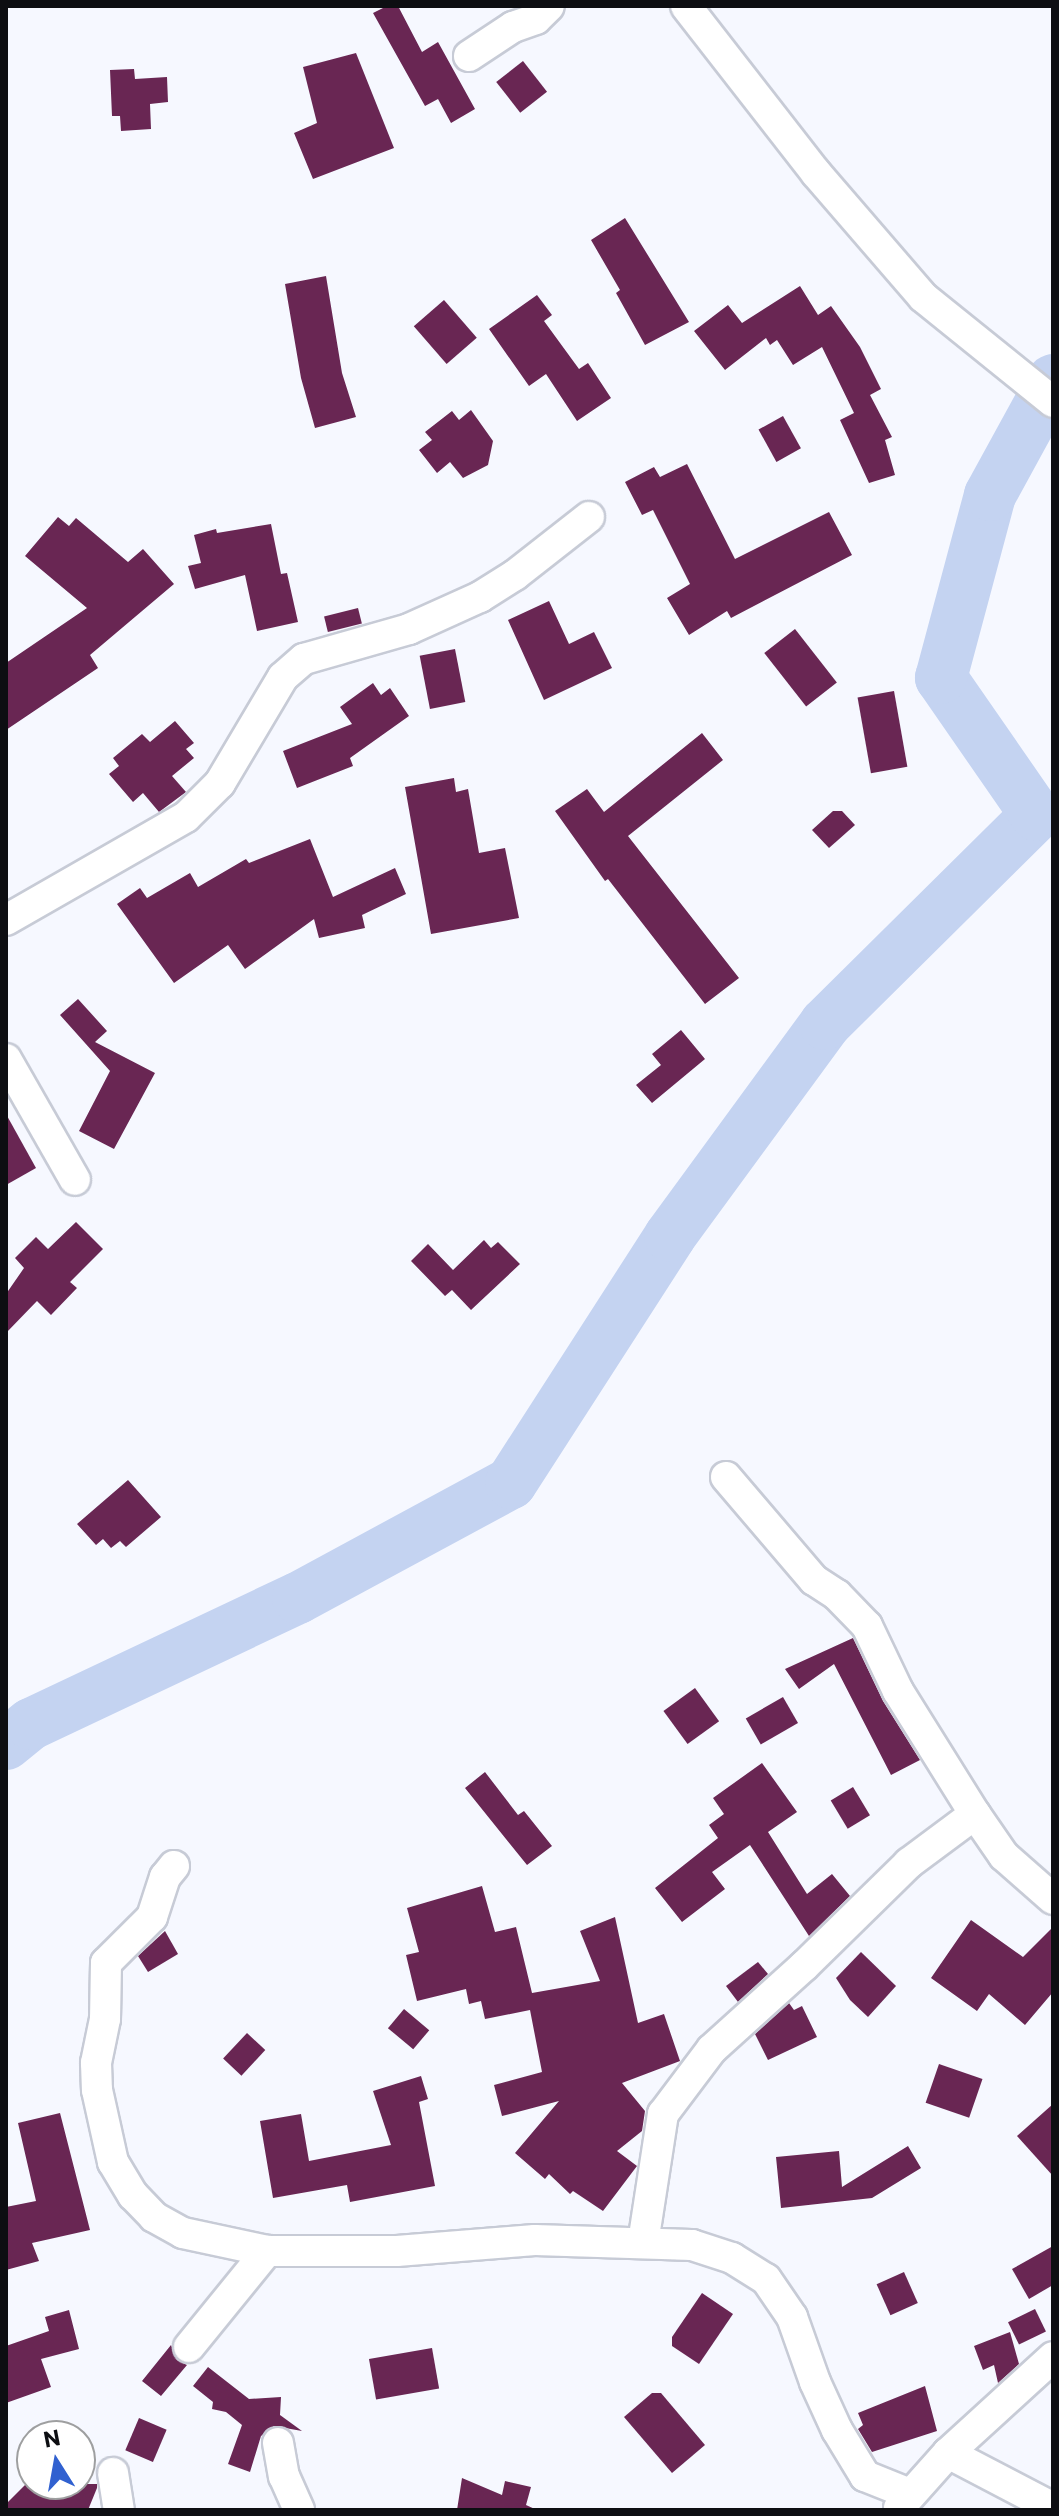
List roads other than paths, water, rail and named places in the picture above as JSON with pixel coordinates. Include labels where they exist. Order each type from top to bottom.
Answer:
[{"type":"street","points":[[469,56],[513,27],[536,19],[549,6]]},
{"type":"street","points":[[686,6],[816,173],[923,297],[1053,402]]},
{"type":"street","points":[[6,920],[186,817],[220,783],[283,677],[304,659],[409,629],[480,597],[515,575],[589,517]]},
{"type":"street","points":[[6,1059],[75,1180]]},
{"type":"street","points":[[726,1477],[814,1580],[837,1595],[867,1626],[898,1691],[975,1814],[1004,1856],[1053,1899]]},
{"type":"street","points":[[643,2243],[663,2114],[712,2049],[804,1966],[909,1863],[975,1814]]},
{"type":"street","points":[[174,1866],[165,1877],[152,1917],[106,1963],[107,1998],[96,2063],[97,2090],[113,2162],[133,2195],[154,2217],[183,2233],[267,2251],[397,2251],[535,2240],[692,2245],[732,2258],[766,2279],[792,2317],[837,2430],[865,2476],[904,2502],[948,2453],[1053,2357]]},
{"type":"street","points":[[189,2347],[267,2251]]},
{"type":"street","points":[[278,2443],[284,2476],[299,2510]]},
{"type":"street","points":[[948,2453],[1053,2508]]},
{"type":"street","points":[[113,2473],[119,2510]]},
{"type":"waterway","points":[[6,1744],[31,1724],[298,1598],[511,1483],[670,1236],[825,1024],[1036,815],[941,678],[990,495],[1053,380]]}]
